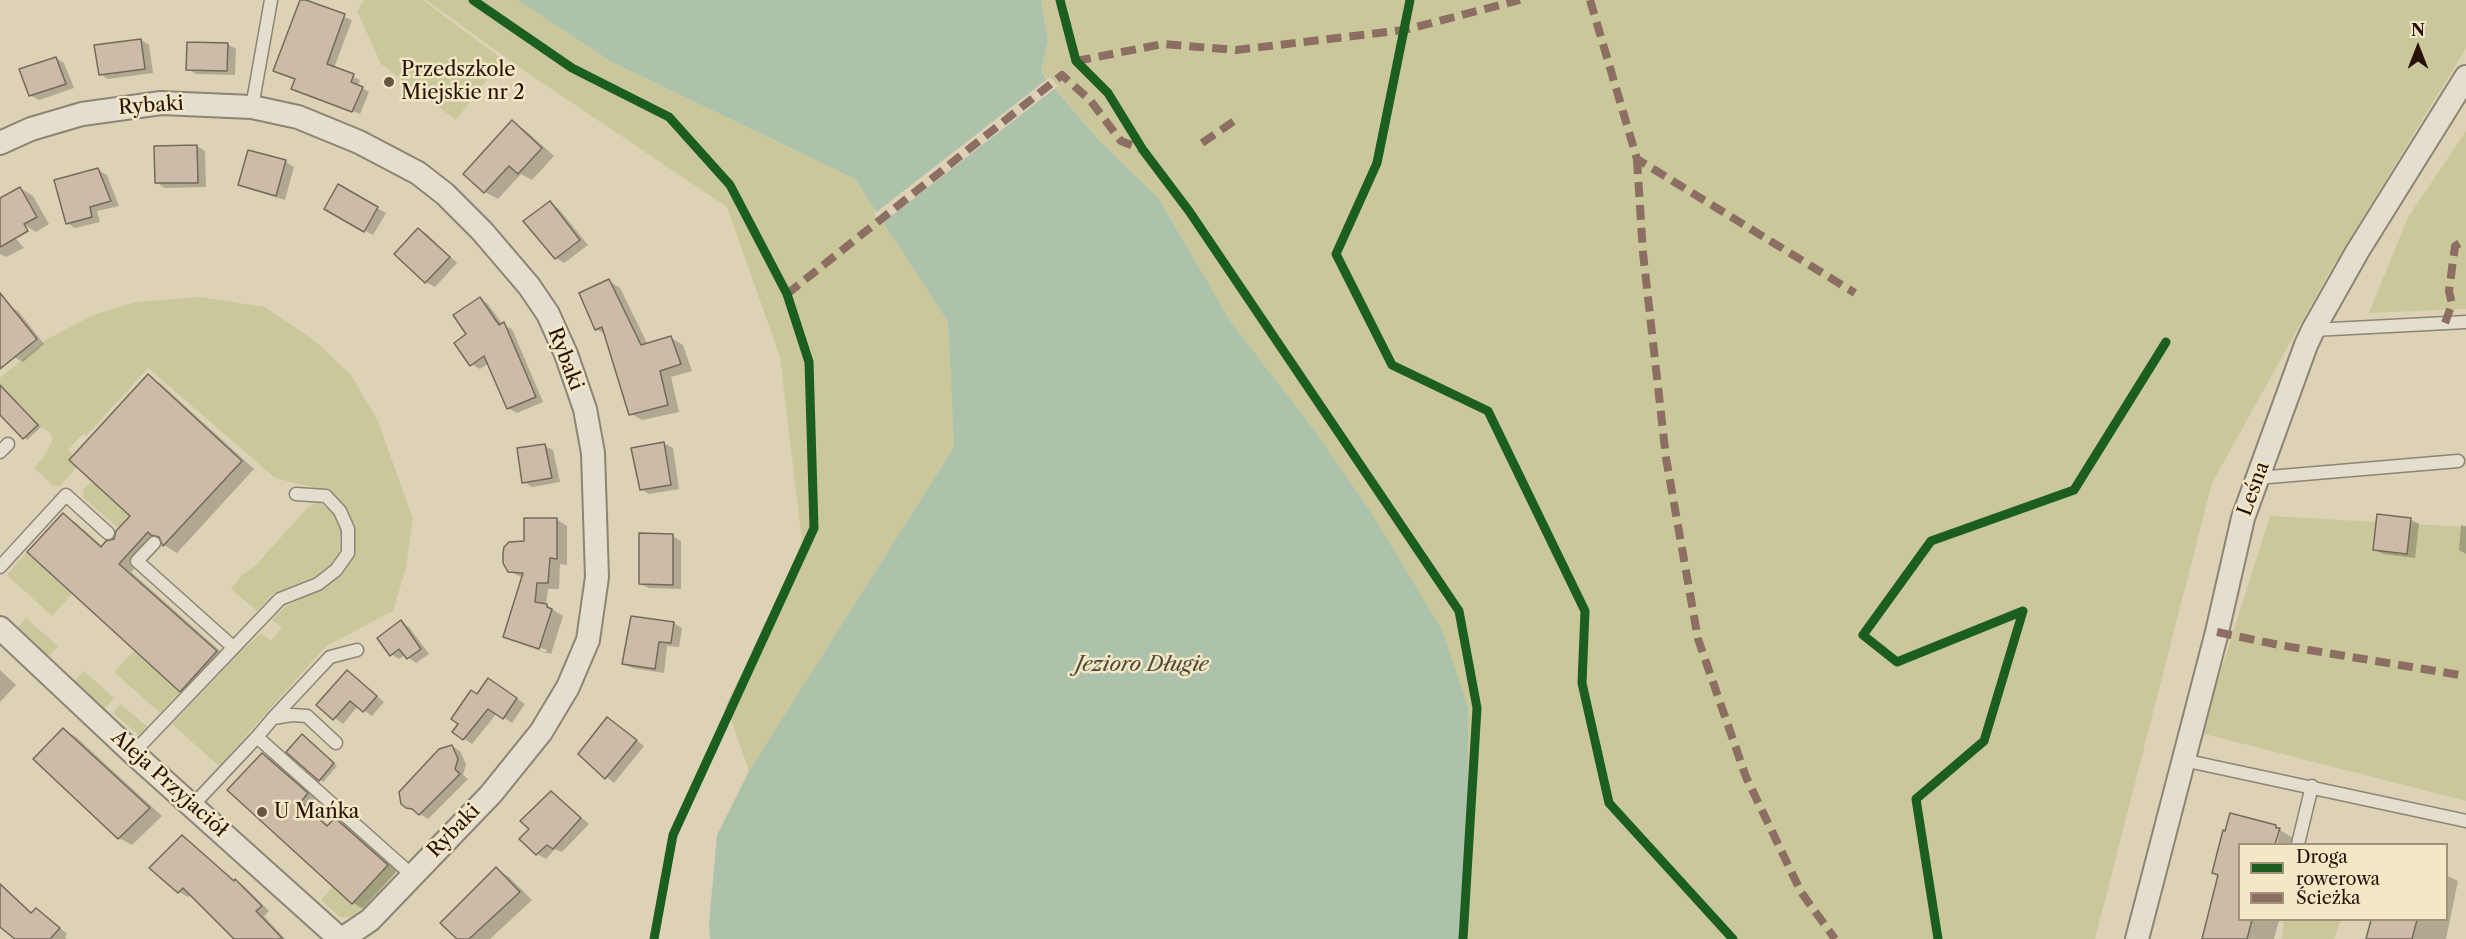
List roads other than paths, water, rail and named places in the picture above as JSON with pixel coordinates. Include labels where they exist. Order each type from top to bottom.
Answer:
[{"type":"street","name":"Leśna","points":[[2138,939],[2243,518],[2313,330],[2357,252],[2466,77]]},
{"type":"street","name":"Rybaki","points":[[0,143],[31,129],[82,114],[161,103],[252,106],[297,117],[359,142],[418,173],[445,194],[482,231],[529,286],[548,314],[566,354],[585,409],[593,453],[597,577],[588,640],[568,687],[541,732],[491,794],[370,920],[341,939]]},
{"type":"street","name":"Aleja Przyjaciół","points":[[0,628],[133,753],[341,939]]},
{"type":"lane","points":[[252,106],[271,0]]},
{"type":"lane","points":[[2313,330],[2466,322]]},
{"type":"lane","points":[[2257,478],[2458,461]]},
{"type":"lane","points":[[133,753],[280,599],[318,584],[336,570],[348,553],[348,530],[340,511],[326,496],[296,494]]},
{"type":"lane","points":[[0,567],[66,495],[108,533]]},
{"type":"lane","points":[[154,543],[137,561],[233,647]]},
{"type":"lane","points":[[193,805],[330,657],[357,651]]},
{"type":"lane","points":[[273,718],[292,715],[307,716],[336,743]]},
{"type":"lane","points":[[257,737],[412,875]]},
{"type":"lane","points":[[2184,760],[2466,821]]},
{"type":"lane","points":[[2298,843],[2312,786]]},
{"type":"water","name":"Jezioro Długie","points":[[518,0],[1041,0],[1048,40],[1041,72],[1096,137],[1159,199],[1231,322],[1315,431],[1371,512],[1442,630],[1468,707],[1468,804],[1459,939],[710,939],[709,923],[717,835],[749,771],[954,447],[948,322],[855,179],[612,62]]},
{"type":"place","name":"Przedszkole Miejskie nr 2","points":[[389,82]]},
{"type":"place","name":"U Mańka","points":[[262,812]]}]
